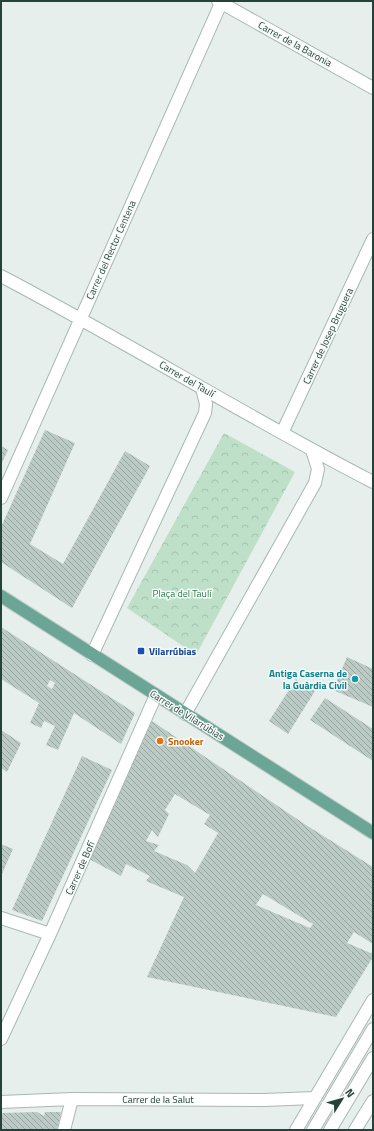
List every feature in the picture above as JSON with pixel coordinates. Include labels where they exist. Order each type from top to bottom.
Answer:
[{"type":"main road","name":"Carrer de Vilarrúbias","points":[[1,596],[92,656],[286,776],[373,833]]},
{"type":"street","name":"Carrer de la Baronia","points":[[220,2],[373,88]]},
{"type":"street","name":"Carrer del Rector Centena","points":[[1,498],[220,2]]},
{"type":"street","name":"Carrer de Josep Bruguera","points":[[282,433],[373,239]]},
{"type":"street","name":"Carrer del Taulí","points":[[1,276],[80,318],[312,450],[373,482]]},
{"type":"street","points":[[92,656],[206,413],[206,404],[202,388]]},
{"type":"street","points":[[185,714],[314,483],[318,470],[312,450]]},
{"type":"street","name":"Carrer de Bofí","points":[[1,1038],[50,934],[156,695]]},
{"type":"street","points":[[1,918],[50,934]]},
{"type":"street","points":[[296,1130],[373,1000]]},
{"type":"street","points":[[313,1130],[373,1029]]},
{"type":"street","points":[[330,1130],[373,1058]]},
{"type":"street","name":"Carrer de la Salut","points":[[1,1102],[72,1099],[264,1100],[314,1098]]},
{"type":"street","points":[[64,1130],[72,1099]]},
{"type":"street","points":[[355,1130],[373,1101]]},
{"type":"green space","name":"Plaça del Taulí","points":[[224,433],[295,472],[196,655],[127,608]]},
{"type":"building","points":[[45,430],[75,443],[30,544],[63,564],[125,451],[150,466],[72,608],[1,562],[1,527]]},
{"type":"building","points":[[1,446],[8,450],[1,465]]},
{"type":"building","points":[[1,627],[135,713],[121,744],[74,713],[58,750],[46,745],[55,726],[44,721],[41,728],[30,723],[39,703],[1,679]],"holes":[[[50,680],[55,683],[52,689],[47,686]]]},
{"type":"building","name":"Antiga Caserna de la Guàrdia Civil","points":[[347,657],[373,669],[373,707],[333,690]]},
{"type":"building","points":[[296,679],[315,691],[288,734],[269,721]]},
{"type":"building","points":[[325,698],[373,729],[373,761],[310,720]]},
{"type":"building","points":[[149,719],[306,825],[373,867],[373,944],[354,932],[347,943],[373,954],[373,957],[336,1017],[147,977],[184,897],[146,881],[150,876],[126,864],[121,876],[87,858],[129,771]],"holes":[[[175,794],[210,815],[204,824],[218,833],[195,873],[187,865],[154,851],[159,845],[146,841],[152,830],[158,837],[169,814],[165,810]],[[263,894],[313,924],[310,928],[256,905]]]},
{"type":"building","points":[[1,730],[21,743],[7,772],[1,768]]},
{"type":"building","points":[[82,756],[112,770],[42,921],[12,910]]},
{"type":"building","points":[[1,844],[13,849],[1,876]]},
{"type":"building","points":[[37,1112],[44,1116],[45,1112],[61,1112],[57,1130],[1,1130],[1,1113]]},
{"type":"place","name":"Vilarrúbias","points":[[141,651]]},
{"type":"place","name":"Antiga Caserna de la Guàrdia Civil","points":[[355,679]]},
{"type":"place","name":"Snooker","points":[[160,741]]}]
